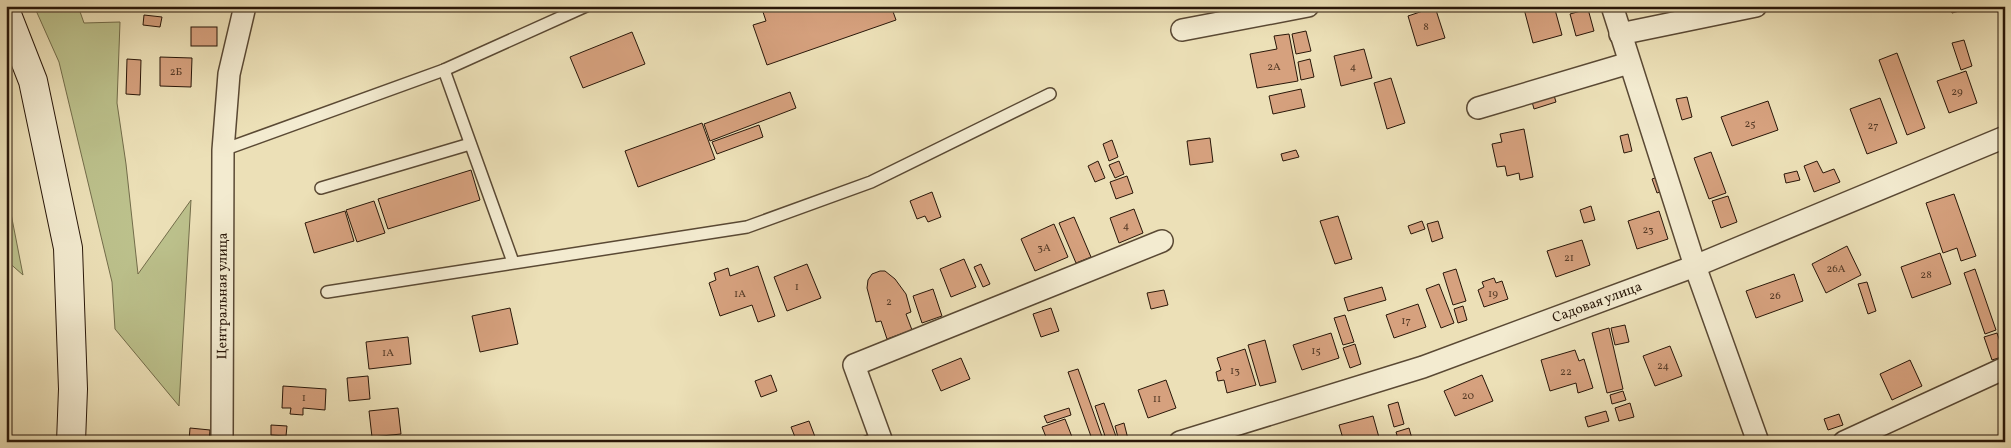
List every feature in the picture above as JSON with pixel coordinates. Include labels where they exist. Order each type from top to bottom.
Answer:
[{"type":"main road","points":[[6,12],[33,81],[68,248],[73,389],[71,442]]},
{"type":"street","name":"Центральная улица","points":[[222,442],[223,150],[229,74],[245,6]]},
{"type":"street","points":[[1182,30],[1308,6]]},
{"type":"street","points":[[1612,6],[1695,266],[1758,442]]},
{"type":"street","points":[[1620,34],[1756,6]]},
{"type":"street","points":[[1478,108],[1629,64]]},
{"type":"street","name":"Садовая улица","points":[[1180,442],[1423,367],[1695,266],[2005,137]]},
{"type":"street","points":[[882,442],[854,365],[1162,241]]},
{"type":"street","points":[[1844,442],[2005,368]]},
{"type":"lane","points":[[223,150],[444,70],[586,6]]},
{"type":"lane","points":[[444,70],[513,262]]},
{"type":"lane","points":[[327,292],[747,227],[871,182],[1050,94]]},
{"type":"lane","points":[[321,188],[470,144]]},
{"type":"green space","points":[[34,6],[78,6],[84,23],[120,22],[117,103],[138,274],[191,200],[179,406],[115,329],[112,282],[59,62]]},
{"type":"green space","points":[[6,188],[23,275],[6,260]]},
{"type":"building","points":[[761,6],[802,6],[803,10],[814,6],[891,6],[896,20],[767,65],[753,25],[766,21]]},
{"type":"building","points":[[1536,6],[1554,6],[1562,35],[1533,43],[1524,9]]},
{"type":"building","points":[[1950,6],[1973,6],[1974,7],[1952,13]]},
{"type":"building","points":[[1435,7],[1445,38],[1417,46],[1408,16]]},
{"type":"building","points":[[1588,9],[1594,31],[1576,36],[1570,14]]},
{"type":"building","points":[[144,15],[162,17],[160,27],[143,25]]},
{"type":"building","points":[[191,27],[217,27],[217,46],[191,46]]},
{"type":"building","points":[[1306,31],[1311,51],[1296,54],[1292,34]]},
{"type":"building","points":[[632,32],[645,64],[583,88],[570,57]]},
{"type":"building","points":[[1289,34],[1298,81],[1257,88],[1250,54],[1277,49],[1274,36]]},
{"type":"building","points":[[1964,40],[1972,66],[1961,70],[1952,43]]},
{"type":"building","points":[[1364,49],[1372,78],[1341,86],[1334,56]]},
{"type":"building","points":[[1897,53],[1925,128],[1907,135],[1879,60]]},
{"type":"building","points":[[160,57],[192,58],[191,87],[160,86]]},
{"type":"building","points":[[127,59],[141,60],[140,95],[126,94]]},
{"type":"building","points":[[1310,59],[1314,77],[1301,80],[1298,62]]},
{"type":"building","points":[[1966,71],[1977,103],[1949,113],[1937,81]]},
{"type":"building","points":[[1391,78],[1405,123],[1387,129],[1374,83]]},
{"type":"building","points":[[1301,89],[1305,107],[1273,114],[1269,96]]},
{"type":"building","points":[[790,92],[796,108],[710,141],[704,124]]},
{"type":"building","points":[[1553,92],[1556,102],[1534,109],[1531,98]]},
{"type":"building","points":[[1687,97],[1692,117],[1682,120],[1676,99]]},
{"type":"building","points":[[1880,98],[1897,143],[1867,154],[1850,109]]},
{"type":"building","points":[[1768,101],[1778,130],[1732,146],[1721,117]]},
{"type":"building","points":[[702,123],[715,159],[638,187],[625,151]]},
{"type":"building","points":[[759,125],[763,137],[717,154],[712,142]]},
{"type":"building","points":[[1524,129],[1533,177],[1520,180],[1519,173],[1507,176],[1505,166],[1497,167],[1492,144],[1502,142],[1500,134]]},
{"type":"building","points":[[1628,134],[1632,151],[1624,153],[1620,136]]},
{"type":"building","points":[[1210,138],[1213,162],[1190,165],[1187,141]]},
{"type":"building","points":[[1112,140],[1118,157],[1109,161],[1103,144]]},
{"type":"building","points":[[1296,150],[1299,157],[1283,161],[1281,154]]},
{"type":"building","points":[[1711,152],[1726,193],[1709,199],[1694,158]]},
{"type":"building","points":[[1098,161],[1105,178],[1095,182],[1088,166]]},
{"type":"building","points":[[1119,161],[1124,174],[1115,178],[1109,165]]},
{"type":"building","points":[[1817,161],[1823,173],[1834,169],[1840,182],[1814,192],[1804,166]]},
{"type":"building","points":[[471,170],[480,200],[388,229],[378,199]]},
{"type":"building","points":[[1797,171],[1800,180],[1786,183],[1784,174]]},
{"type":"building","points":[[1672,172],[1677,186],[1657,193],[1652,179]]},
{"type":"building","points":[[1127,176],[1133,193],[1116,199],[1110,182]]},
{"type":"building","points":[[2005,182],[2005,204],[2000,183]]},
{"type":"building","points":[[932,192],[941,217],[928,222],[925,216],[917,219],[910,201]]},
{"type":"building","points":[[1954,194],[1976,256],[1961,261],[1957,248],[1943,253],[1926,203]]},
{"type":"building","points":[[1728,196],[1737,222],[1721,228],[1712,201]]},
{"type":"building","points":[[374,201],[385,233],[357,242],[346,210]]},
{"type":"building","points":[[1591,206],[1595,220],[1584,223],[1580,210]]},
{"type":"building","points":[[1134,209],[1143,233],[1119,243],[1110,218]]},
{"type":"building","points":[[345,211],[354,241],[314,253],[305,223]]},
{"type":"building","points":[[1659,211],[1668,239],[1637,249],[1628,221]]},
{"type":"building","points":[[1338,216],[1352,259],[1335,264],[1320,221]]},
{"type":"building","points":[[1074,217],[1091,257],[1076,263],[1059,223]]},
{"type":"building","points":[[1422,221],[1425,229],[1411,234],[1408,226]]},
{"type":"building","points":[[1438,221],[1443,238],[1432,242],[1427,224]]},
{"type":"building","points":[[1054,224],[1068,257],[1035,271],[1021,239]]},
{"type":"building","points":[[1582,240],[1590,265],[1556,277],[1547,251]]},
{"type":"building","points":[[1847,246],[1861,275],[1826,293],[1812,264]]},
{"type":"building","points":[[1940,253],[1951,284],[1912,298],[1901,267]]},
{"type":"building","points":[[964,259],[976,287],[951,297],[940,269]]},
{"type":"building","points":[[807,264],[821,298],[787,311],[774,277]]},
{"type":"building","points":[[981,264],[990,284],[983,287],[974,267]]},
{"type":"building","points":[[758,266],[775,316],[758,322],[752,305],[720,316],[709,283],[716,280],[714,273],[728,268],[730,276]]},
{"type":"building","points":[[1456,269],[1466,301],[1453,305],[1443,273]]},
{"type":"building","points":[[1975,269],[1996,330],[1985,334],[1964,273]]},
{"type":"building","points":[[885,271],[895,279],[906,294],[911,312],[906,314],[912,330],[887,339],[881,321],[876,322],[867,288],[868,280],[872,274]]},
{"type":"building","points":[[1794,274],[1803,301],[1756,318],[1746,291]]},
{"type":"building","points":[[1494,278],[1496,283],[1502,281],[1508,299],[1484,307],[1478,290],[1484,287],[1482,282]]},
{"type":"building","points":[[1867,282],[1876,311],[1868,314],[1858,284]]},
{"type":"building","points":[[1439,284],[1454,323],[1441,328],[1426,289]]},
{"type":"building","points":[[1382,287],[1386,300],[1348,311],[1344,298]]},
{"type":"building","points":[[933,289],[942,316],[922,323],[913,296]]},
{"type":"building","points":[[1164,290],[1168,305],[1151,309],[1147,293]]},
{"type":"building","points":[[1418,304],[1426,327],[1394,338],[1386,315]]},
{"type":"building","points":[[1463,306],[1467,320],[1458,323],[1454,309]]},
{"type":"building","points":[[510,308],[518,344],[480,352],[472,316]]},
{"type":"building","points":[[1051,308],[1059,331],[1041,337],[1033,314]]},
{"type":"building","points":[[1345,315],[1354,342],[1343,345],[1334,318]]},
{"type":"building","points":[[1625,325],[1629,342],[1615,345],[1611,328]]},
{"type":"building","points":[[1609,328],[1623,389],[1607,393],[1592,333]]},
{"type":"building","points":[[1331,333],[1339,358],[1302,370],[1293,345]]},
{"type":"building","points":[[1997,333],[2005,356],[1992,360],[1984,337]]},
{"type":"building","points":[[408,337],[411,364],[369,369],[366,342]]},
{"type":"building","points":[[1265,340],[1276,382],[1260,386],[1248,345]]},
{"type":"building","points":[[1355,344],[1361,364],[1350,368],[1343,348]]},
{"type":"building","points":[[1670,346],[1682,376],[1655,386],[1643,356]]},
{"type":"building","points":[[1245,349],[1256,385],[1227,393],[1224,380],[1218,381],[1216,372],[1221,370],[1217,358]]},
{"type":"building","points":[[1575,350],[1579,361],[1584,359],[1593,388],[1578,393],[1576,383],[1550,391],[1541,360]]},
{"type":"building","points":[[961,358],[970,379],[941,391],[932,370]]},
{"type":"building","points":[[1910,360],[1922,386],[1892,400],[1880,374]]},
{"type":"building","points":[[1078,369],[1104,442],[1093,442],[1068,372]]},
{"type":"building","points":[[771,375],[777,391],[761,397],[755,381]]},
{"type":"building","points":[[1482,375],[1493,401],[1455,416],[1444,391]]},
{"type":"building","points":[[368,376],[370,399],[349,401],[347,378]]},
{"type":"building","points":[[1166,380],[1176,408],[1148,418],[1138,390]]},
{"type":"building","points":[[283,386],[326,389],[325,410],[303,408],[303,415],[290,414],[291,408],[282,408]]},
{"type":"building","points":[[1623,391],[1626,400],[1612,404],[1610,395]]},
{"type":"building","points":[[1398,402],[1404,424],[1394,427],[1388,405]]},
{"type":"building","points":[[1104,403],[1118,442],[1107,442],[1095,406]]},
{"type":"building","points":[[1630,403],[1634,417],[1619,421],[1615,408]]},
{"type":"building","points":[[398,408],[401,434],[372,437],[369,411]]},
{"type":"building","points":[[1069,408],[1071,415],[1047,423],[1044,416]]},
{"type":"building","points":[[1606,411],[1609,421],[1588,427],[1585,417]]},
{"type":"building","points":[[1839,414],[1843,425],[1828,430],[1824,419]]},
{"type":"building","points":[[1373,416],[1380,441],[1344,442],[1339,425]]},
{"type":"building","points":[[1065,419],[1074,442],[1048,442],[1042,427]]},
{"type":"building","points":[[809,421],[817,442],[797,442],[791,427]]},
{"type":"building","points":[[1124,423],[1128,439],[1119,441],[1115,426]]},
{"type":"building","points":[[271,425],[287,426],[286,436],[271,435]]},
{"type":"building","points":[[190,428],[210,430],[209,442],[189,442]]},
{"type":"building","points":[[1409,428],[1413,442],[1399,442],[1396,432]]},
{"type":"building","points":[[867,435],[869,442],[847,442]]},
{"type":"building","points":[[282,438],[306,438],[306,442],[282,442]]}]
